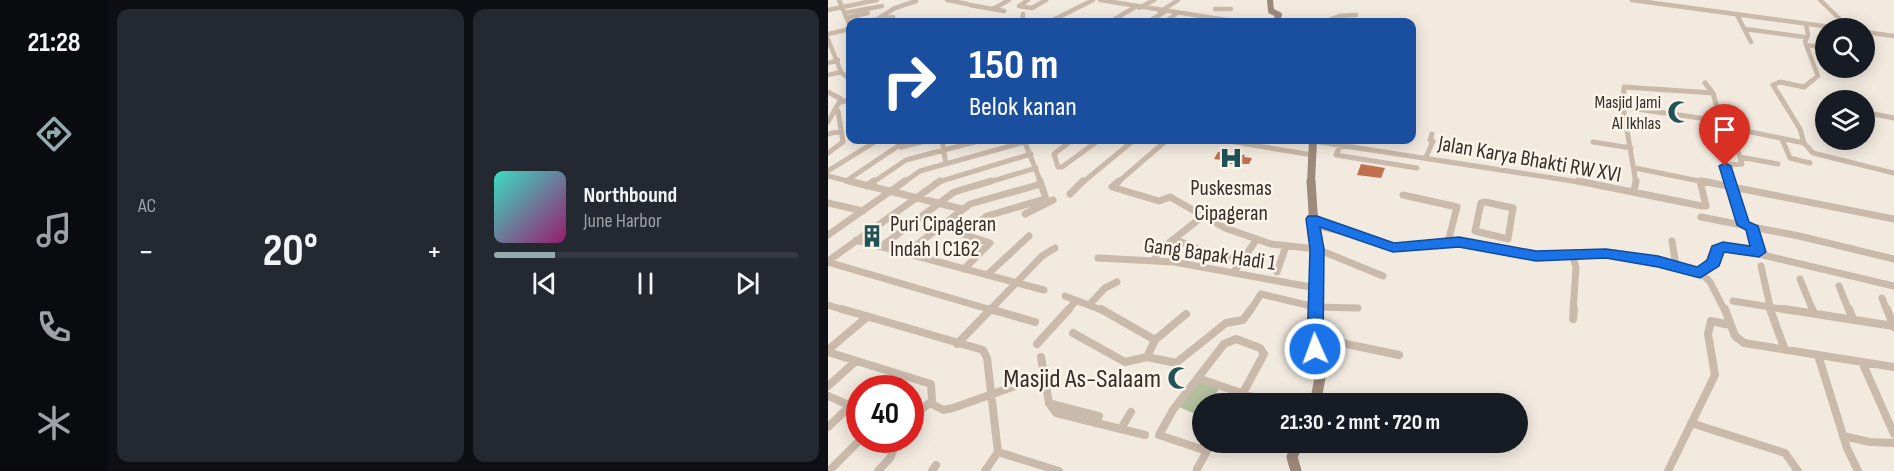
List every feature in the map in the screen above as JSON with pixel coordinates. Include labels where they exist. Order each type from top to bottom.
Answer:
[{"type":"street","points":[[840,0],[847,18],[868,14]]},
{"type":"street","points":[[828,10],[877,0]]},
{"type":"street","points":[[910,0],[918,0]]},
{"type":"street","points":[[879,18],[895,8],[918,0]]},
{"type":"street","points":[[947,0],[1004,11]]},
{"type":"street","points":[[992,9],[1009,0]]},
{"type":"street","points":[[1028,0],[1019,6],[1032,8],[1046,0]]},
{"type":"street","points":[[1058,18],[1093,0]]},
{"type":"street","points":[[1100,0],[1205,18]]},
{"type":"street","points":[[1117,18],[1156,0],[1172,3]]},
{"type":"street","points":[[1154,18],[1178,0]]},
{"type":"street","points":[[1270,0],[1271,11],[1279,15],[1277,18]]},
{"type":"street","points":[[1632,0],[1815,26]]},
{"type":"street","points":[[1682,0],[1683,7]]},
{"type":"street","points":[[1820,0],[1839,18]]},
{"type":"street","points":[[845,13],[882,6]]},
{"type":"street","points":[[1212,18],[1216,8],[1232,9]]},
{"type":"street","points":[[1022,18],[1023,14]]},
{"type":"street","points":[[1170,18],[1176,14]]},
{"type":"street","points":[[1334,18],[1356,15]]},
{"type":"street","points":[[1737,15],[1751,42]]},
{"type":"street","points":[[879,18],[893,17]]},
{"type":"street","points":[[1804,143],[1800,129],[1773,86],[1780,82],[1801,88],[1818,73],[1806,45],[1805,37],[1808,35],[1806,24]]},
{"type":"street","points":[[828,34],[846,27]]},
{"type":"street","points":[[1745,29],[1805,37]]},
{"type":"street","points":[[1875,33],[1894,36]]},
{"type":"street","points":[[828,39],[846,75]]},
{"type":"street","points":[[1806,45],[1815,46]]},
{"type":"street","points":[[828,63],[838,60]]},
{"type":"street","points":[[828,75],[846,77]]},
{"type":"street","points":[[1705,83],[1713,93],[1721,123]]},
{"type":"street","points":[[1634,192],[1635,168],[1623,107],[1623,87],[1713,93]]},
{"type":"street","points":[[828,92],[841,99],[842,102]]},
{"type":"street","points":[[842,102],[846,101]]},
{"type":"street","points":[[828,122],[838,111],[842,102]]},
{"type":"street","points":[[1623,107],[1721,123],[1731,128],[1804,143],[1819,156],[1894,173]]},
{"type":"street","points":[[828,153],[841,144],[842,135],[838,111]]},
{"type":"street","points":[[1875,114],[1894,118]]},
{"type":"street","points":[[1731,128],[1742,165],[1725,166],[1759,252]]},
{"type":"street","points":[[828,134],[846,136]]},
{"type":"street","points":[[1426,157],[1433,141],[1430,140],[1432,134]]},
{"type":"street","points":[[1782,139],[1790,158],[1810,163]]},
{"type":"street","points":[[1593,142],[1631,148]]},
{"type":"street","points":[[828,171],[872,144]]},
{"type":"street","points":[[846,180],[903,144]]},
{"type":"street","points":[[943,144],[946,164]]},
{"type":"street","points":[[867,186],[906,160],[967,144]]},
{"type":"street","points":[[828,235],[920,171],[1014,144]]},
{"type":"street","points":[[1026,144],[1032,154],[1048,200]]},
{"type":"street","points":[[1067,144],[1054,154],[1058,167],[1067,164],[1094,144]]},
{"type":"street","points":[[1070,194],[1128,144]]},
{"type":"street","points":[[1162,144],[1112,187],[1159,201],[1170,197],[1225,228],[1286,246],[1317,249],[1368,272],[1383,276]]},
{"type":"street","points":[[1255,144],[1312,155]]},
{"type":"street","points":[[1313,144],[1310,178],[1312,222],[1317,249],[1313,338],[1320,378],[1317,393]]},
{"type":"street","points":[[1341,144],[1336,155],[1417,168]]},
{"type":"street","name":"Jalan Karya Bhakti RW XVI","points":[[1341,144],[1547,175],[1704,206],[1700,181]]},
{"type":"street","points":[[828,261],[934,183],[1032,154]]},
{"type":"street","points":[[1740,157],[1778,164]]},
{"type":"street","points":[[882,246],[938,202],[967,188],[1036,168]]},
{"type":"street","points":[[1635,168],[1894,219]]},
{"type":"street","points":[[828,176],[962,209]]},
{"type":"street","points":[[906,252],[970,204],[1041,184]]},
{"type":"street","points":[[967,188],[970,204]]},
{"type":"street","points":[[1403,195],[1457,207],[1448,242]]},
{"type":"street","points":[[1025,214],[1048,200]]},
{"type":"street","points":[[964,269],[990,243],[962,234],[987,216],[1048,200]]},
{"type":"street","points":[[828,203],[863,211]]},
{"type":"street","points":[[1481,203],[1513,208],[1509,238],[1488,236],[1476,233],[1474,230],[1481,203]]},
{"type":"street","points":[[1156,256],[1203,216]]},
{"type":"street","points":[[1701,218],[1748,226],[1894,259]]},
{"type":"street","points":[[1312,222],[1393,248],[1448,242],[1536,256],[1615,254],[1677,266],[1700,273],[1710,282],[1720,299],[1735,336],[1744,344],[1894,367]]},
{"type":"street","points":[[987,275],[1029,236]]},
{"type":"street","points":[[1483,246],[1488,236]]},
{"type":"street","points":[[1174,239],[1212,254],[1241,260]]},
{"type":"street","points":[[1234,272],[1257,239]]},
{"type":"street","points":[[856,240],[1044,290]]},
{"type":"street","points":[[1672,241],[1677,266]]},
{"type":"street","points":[[1277,272],[1286,246]]},
{"type":"street","points":[[1700,273],[1714,262],[1717,249],[1723,247],[1759,252],[1894,286]]},
{"type":"street","points":[[957,344],[1042,256],[1055,248]]},
{"type":"street","points":[[1572,255],[1576,267],[1573,320]]},
{"type":"street","name":"Gang Bapak Hadi 1","points":[[1098,258],[1156,256],[1316,288]]},
{"type":"street","points":[[828,261],[1035,322]]},
{"type":"street","points":[[1761,266],[1768,306],[1785,350]]},
{"type":"street","points":[[1800,279],[1814,313]]},
{"type":"street","points":[[1089,304],[1105,288],[1117,282]]},
{"type":"street","points":[[1839,286],[1852,319]]},
{"type":"street","points":[[1073,333],[1125,362],[1147,357],[1179,363],[1226,322],[1244,320],[1261,294],[1315,307],[1358,308]]},
{"type":"street","points":[[1065,296],[1075,302],[1089,304],[1114,315],[1155,340]]},
{"type":"street","points":[[1882,298],[1894,326]]},
{"type":"street","points":[[1733,301],[1894,326]]},
{"type":"street","points":[[1036,344],[1075,302]]},
{"type":"street","points":[[828,305],[986,353],[998,452],[985,471]]},
{"type":"street","points":[[1147,357],[1155,340],[1186,314]]},
{"type":"street","points":[[867,317],[828,351],[931,384],[934,398],[932,404],[924,409]]},
{"type":"street","points":[[1668,471],[1715,375],[1717,362],[1710,347],[1709,326],[1711,321],[1730,325]]},
{"type":"street","points":[[1313,338],[1399,355]]},
{"type":"street","points":[[1192,443],[1159,435],[1173,410],[1224,344],[1236,339],[1264,351],[1244,393],[1198,378]]},
{"type":"street","points":[[1818,355],[1843,436],[1858,471]]},
{"type":"street","points":[[1041,357],[1046,375],[1049,403],[1056,413],[1122,427],[1145,435]]},
{"type":"street","points":[[828,386],[855,361]]},
{"type":"street","points":[[1862,362],[1894,434]]},
{"type":"street","points":[[932,404],[943,410],[991,396],[1046,375]]},
{"type":"street","points":[[828,396],[846,404]]},
{"type":"street","points":[[1122,427],[1131,412]]},
{"type":"street","points":[[828,427],[846,414]]},
{"type":"street","points":[[1690,423],[1785,453],[1790,456],[1798,471]]},
{"type":"street","points":[[1843,436],[1870,442],[1894,443]]},
{"type":"street","points":[[998,452],[1059,471]]},
{"type":"street","points":[[829,471],[847,453]]},
{"type":"street","points":[[878,471],[892,453]]},
{"type":"street","points":[[1197,469],[1206,453]]},
{"type":"street","points":[[1294,453],[1292,457],[1296,471]]},
{"type":"green space","points":[[1198,381],[1220,388],[1216,393],[1192,393],[1192,413],[1179,407]]},
{"type":"building","name":"Puskesmas Cipageran","points":[[1218,152],[1252,158],[1249,164],[1227,164],[1229,161],[1214,159]]},
{"type":"building","points":[[1361,164],[1385,168],[1381,178],[1357,175]]},
{"type":"place","name":"Masjid Jami Al Ikhlas","points":[[1679,112]]},
{"type":"place","name":"Puskesmas Cipageran","points":[[1231,158]]},
{"type":"place","name":"Puri Cipageran Indah I C162","points":[[872,236]]},
{"type":"place","name":"Masjid As-Salaam","points":[[1179,378]]},
{"type":"route","points":[[1315,349],[1313,324],[1317,249],[1312,219],[1340,227],[1355,235],[1393,248],[1459,242],[1536,256],[1625,255],[1658,261],[1700,273],[1714,262],[1717,249],[1723,247],[1759,252],[1752,226],[1744,225],[1725,166]]}]
